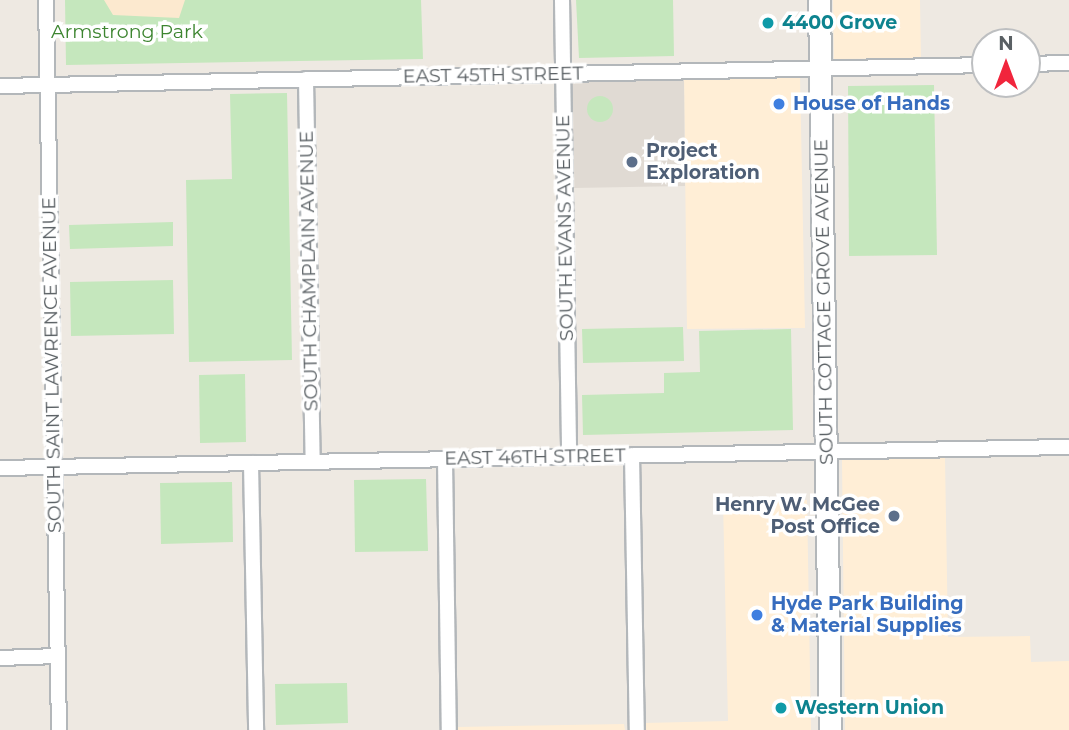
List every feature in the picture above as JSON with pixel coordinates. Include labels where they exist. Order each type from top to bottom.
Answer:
[{"type":"main road","name":"SOUTH COTTAGE GROVE AVENUE","points":[[819,0],[830,730]]},
{"type":"street","name":"SOUTH SAINT LAWRENCE AVENUE","points":[[46,0],[59,730]]},
{"type":"street","name":"SOUTH EVANS AVENUE","points":[[562,0],[569,457]]},
{"type":"street","points":[[1041,64],[1069,64]]},
{"type":"street","name":"EAST 45TH STREET","points":[[0,86],[971,65]]},
{"type":"street","name":"SOUTH CHAMPLAIN AVENUE","points":[[306,79],[313,462]]},
{"type":"street","name":"EAST 46TH STREET","points":[[0,468],[1069,447]]},
{"type":"street","points":[[632,455],[637,730]]},
{"type":"street","points":[[445,459],[449,730]]},
{"type":"street","points":[[251,463],[256,730]]},
{"type":"street","points":[[0,658],[58,656]]},
{"type":"shaded area","points":[[833,0],[920,0],[921,58],[834,59]]},
{"type":"shaded area","points":[[800,76],[805,328],[687,329],[684,79]]},
{"type":"shaded area","points":[[684,79],[685,186],[574,188],[572,81]]},
{"type":"shaded area","points":[[945,458],[948,637],[1030,636],[1031,662],[1069,661],[1069,730],[845,730],[842,460]]},
{"type":"shaded area","points":[[807,500],[811,730],[645,730],[644,723],[728,721],[723,502]]},
{"type":"shaded area","points":[[624,724],[625,730],[457,730],[457,727]]},
{"type":"green space","name":"Armstrong Park","points":[[65,0],[421,0],[423,59],[66,65]]},
{"type":"green space","points":[[576,0],[673,0],[674,56],[579,58]]},
{"type":"green space","points":[[934,85],[937,255],[849,256],[848,86]]},
{"type":"green space","points":[[287,93],[292,360],[189,362],[186,180],[232,179],[230,94]]},
{"type":"green space","points":[[600,96],[609,100],[613,109],[609,118],[600,122],[591,118],[587,109],[591,100]]},
{"type":"green space","points":[[173,222],[173,246],[70,249],[69,225]]},
{"type":"green space","points":[[173,280],[174,334],[71,336],[70,282]]},
{"type":"green space","points":[[683,327],[684,361],[583,363],[582,329]]},
{"type":"green space","points":[[791,329],[793,430],[583,435],[582,395],[664,393],[664,373],[700,372],[699,331]]},
{"type":"green space","points":[[245,374],[246,442],[200,443],[199,375]]},
{"type":"green space","points":[[426,479],[428,551],[355,552],[354,480]]},
{"type":"green space","points":[[232,482],[233,542],[161,544],[160,483]]},
{"type":"green space","points":[[347,683],[348,723],[276,725],[275,684]]},
{"type":"sand","points":[[104,0],[185,0],[179,18],[113,15]]},
{"type":"place","name":"4400 Grove","points":[[768,23]]},
{"type":"place","name":"House of Hands","points":[[779,104]]},
{"type":"place","name":"Project Exploration","points":[[632,162]]},
{"type":"place","name":"Henry W. McGee Post Office","points":[[894,516]]},
{"type":"place","name":"Hyde Park Building & Material Supplies","points":[[757,615]]},
{"type":"place","name":"Western Union","points":[[781,708]]}]
